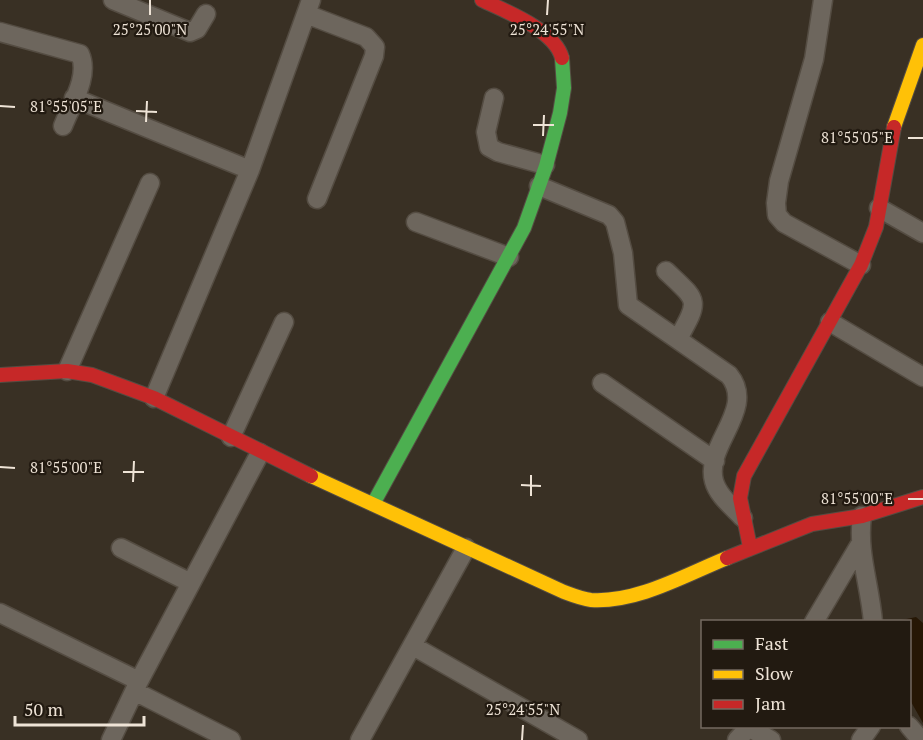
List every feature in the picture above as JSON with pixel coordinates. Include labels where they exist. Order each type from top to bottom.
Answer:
[{"type":"street","points":[[113,0],[190,32],[197,29],[206,14]]},
{"type":"street","points":[[372,504],[524,229],[555,130],[566,67],[560,51],[544,34],[482,0]]},
{"type":"street","points":[[522,21],[523,0]]},
{"type":"street","points":[[823,0],[814,59],[779,181],[777,215],[783,222],[861,265]]},
{"type":"street","points":[[154,398],[250,170],[309,7],[366,37],[375,47],[374,56],[317,199]]},
{"type":"street","points":[[0,32],[80,54],[84,62],[83,75],[63,126]]},
{"type":"street","points":[[750,547],[740,498],[744,476],[861,265],[876,227],[890,140],[901,101],[923,45]]},
{"type":"street","points":[[74,98],[250,170]]},
{"type":"street","points":[[494,98],[486,132],[489,147],[498,152],[545,165]]},
{"type":"street","points":[[67,371],[150,183]]},
{"type":"street","points":[[539,186],[609,215],[615,222],[621,242],[628,305],[735,381],[737,404],[715,461],[714,482],[719,492],[743,518]]},
{"type":"street","points":[[879,208],[923,232]]},
{"type":"street","points":[[416,222],[509,257]]},
{"type":"street","points":[[666,271],[693,296],[693,311],[678,339]]},
{"type":"street","points":[[231,438],[284,322]]},
{"type":"street","points":[[830,322],[923,377]]},
{"type":"street","points":[[0,375],[67,371],[92,375],[154,398],[260,453],[564,592],[588,600],[614,600],[654,587],[750,547],[813,524],[862,516],[923,497]]},
{"type":"street","points":[[602,383],[715,461]]},
{"type":"street","points":[[111,740],[260,453]]},
{"type":"street","points":[[862,516],[859,546],[869,583],[873,620]]},
{"type":"street","points":[[815,620],[859,546]]},
{"type":"street","points":[[121,548],[191,583]]},
{"type":"street","points":[[360,740],[466,548]]},
{"type":"street","points":[[0,613],[138,686],[231,740]]},
{"type":"street","points":[[412,646],[578,740]]},
{"type":"street","points":[[911,728],[921,740]]},
{"type":"street","points":[[746,731],[771,740]]},
{"type":"shaded area","points":[[916,617],[923,623],[923,723],[911,702],[911,620],[902,620]]},
{"type":"traffic: fast","points":[[373,504],[524,228],[546,166],[560,113],[564,88],[562,58]]},
{"type":"traffic: slow","points":[[894,127],[923,45]]},
{"type":"traffic: slow","points":[[311,476],[564,592],[591,600],[608,600],[643,593],[727,558]]},
{"type":"traffic: jam","points":[[482,0],[540,30],[550,39],[562,58]]},
{"type":"traffic: jam","points":[[750,547],[740,498],[744,476],[861,265],[876,227],[894,127]]},
{"type":"traffic: jam","points":[[0,375],[67,371],[92,375],[154,398],[311,476]]},
{"type":"traffic: jam","points":[[727,558],[812,524],[862,516],[923,497]]}]
